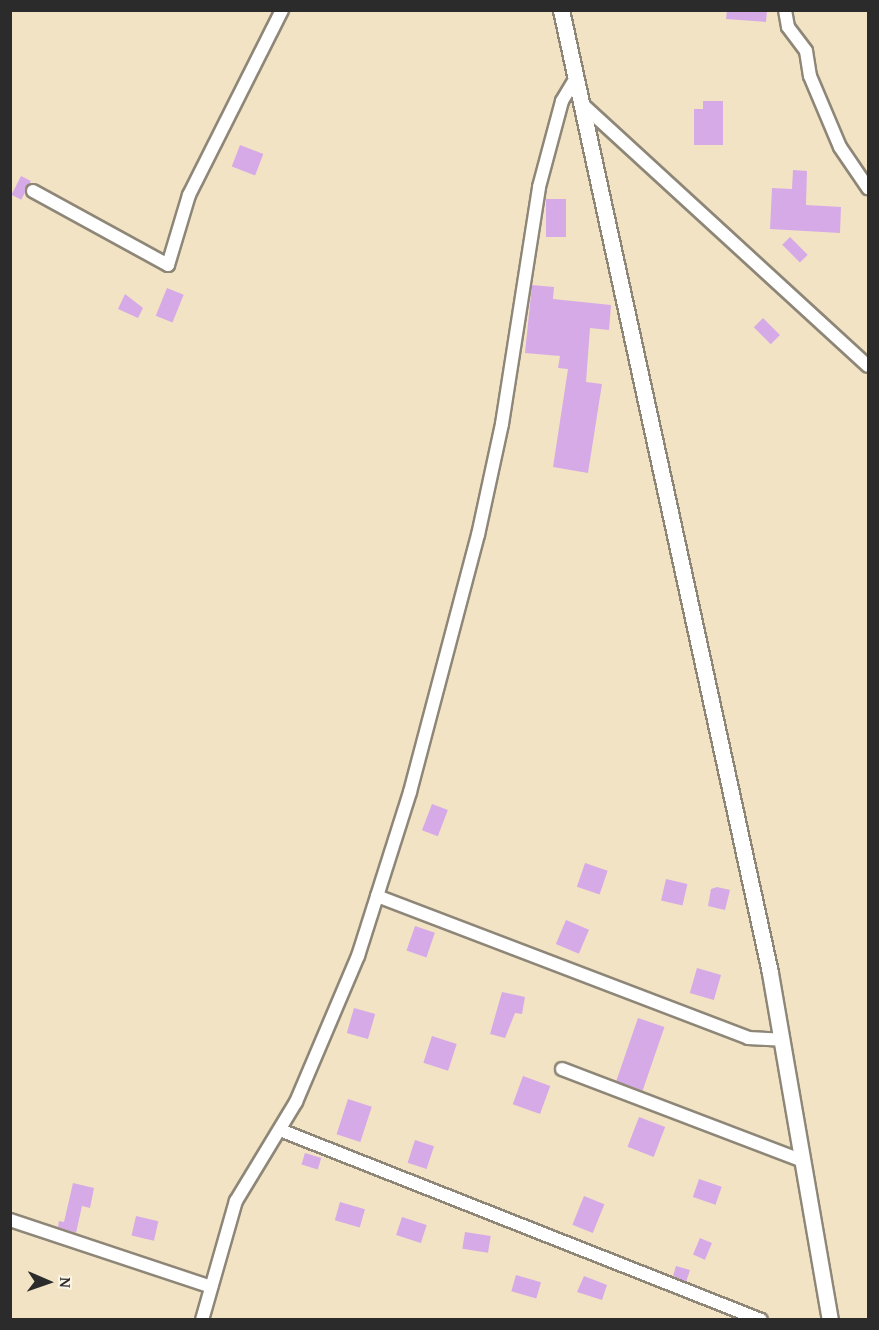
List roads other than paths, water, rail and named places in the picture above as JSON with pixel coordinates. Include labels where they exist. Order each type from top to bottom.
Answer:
[{"type":"street","points":[[33,191],[168,265],[189,195],[282,10]]},
{"type":"street","points":[[561,10],[782,1040],[830,1320]]},
{"type":"street","points":[[785,10],[788,27],[806,51],[810,76],[840,147],[868,188]]},
{"type":"street","points":[[202,1320],[236,1201],[296,1102],[358,956],[410,792],[478,535],[502,424],[539,187],[562,102],[576,78]]},
{"type":"street","points":[[581,103],[868,366]]},
{"type":"street","points":[[377,896],[748,1038],[782,1040]]},
{"type":"street","points":[[562,1070],[802,1161]]},
{"type":"street","points":[[280,1130],[761,1320]]},
{"type":"street","points":[[10,1220],[211,1287]]}]
